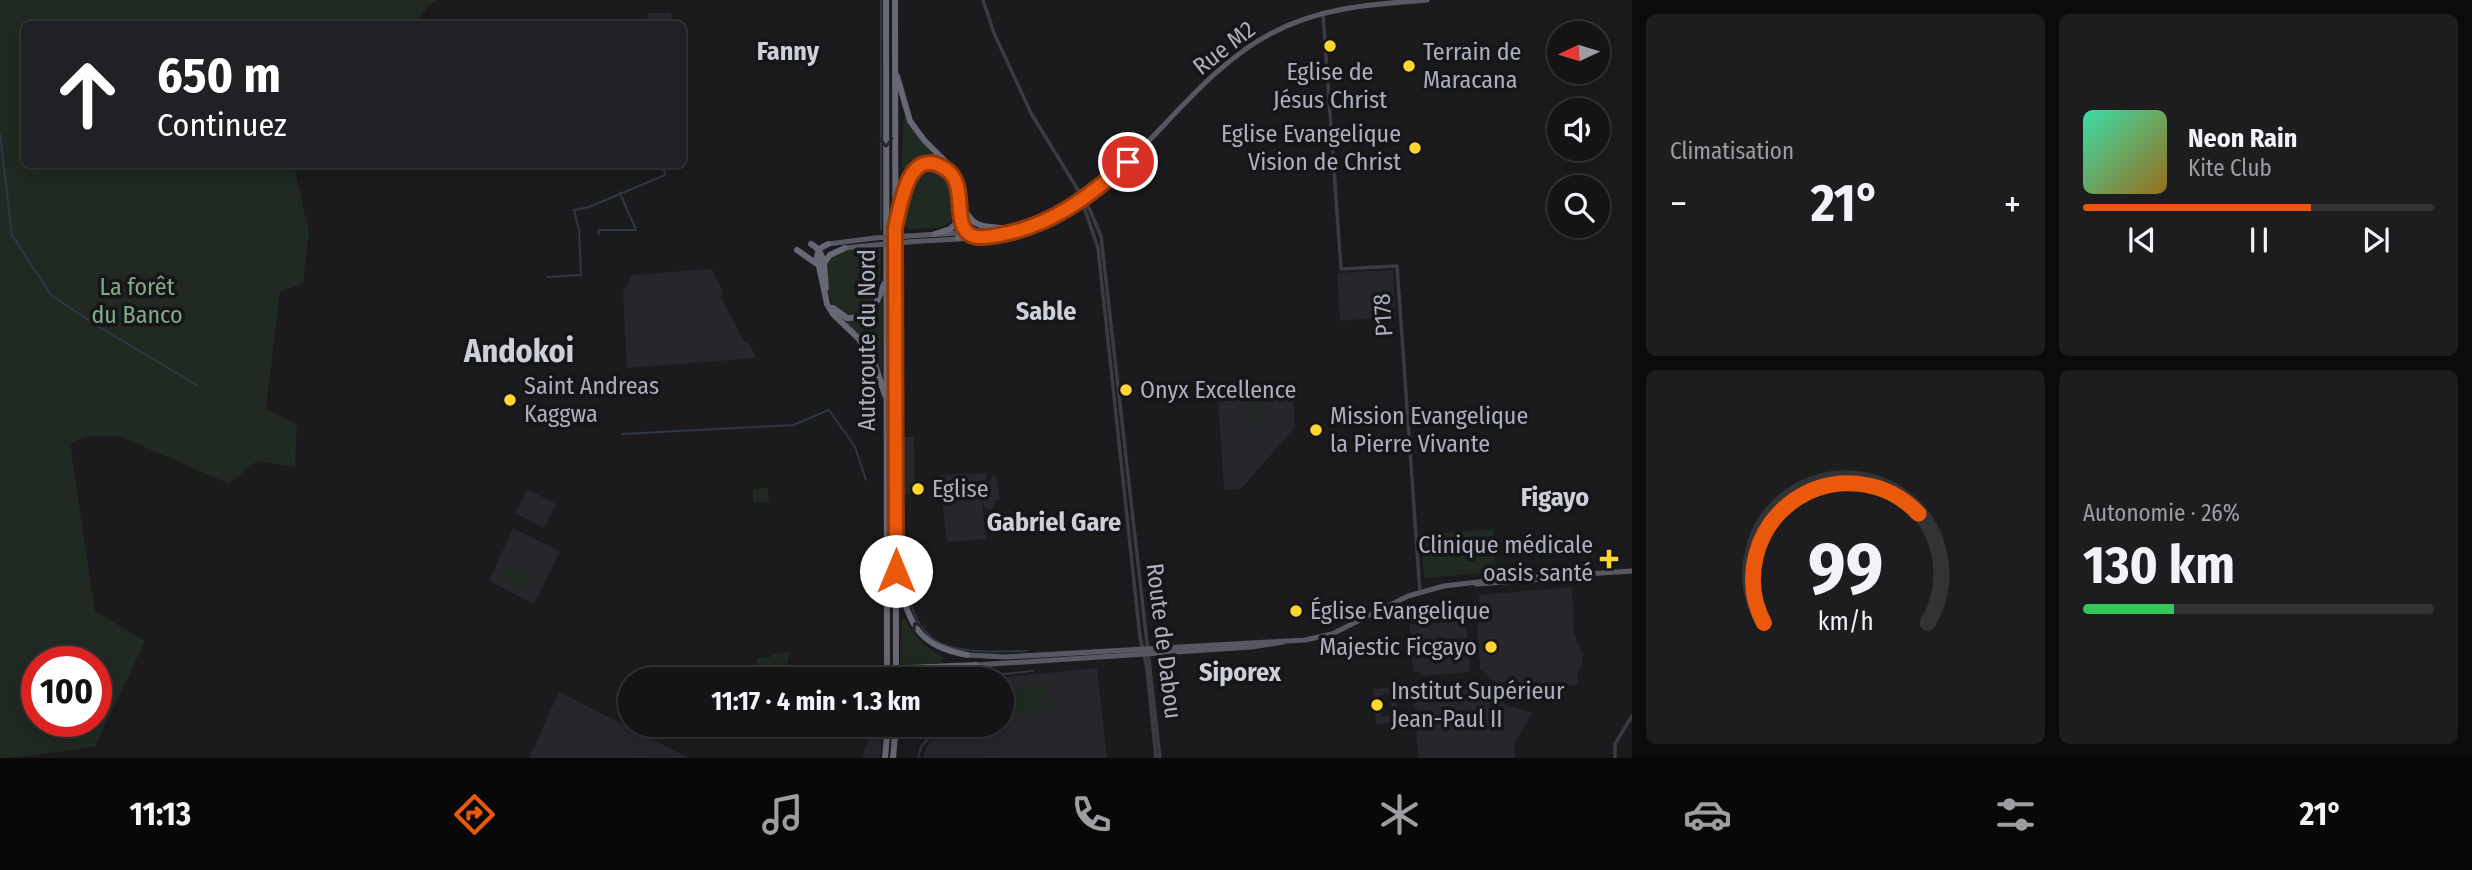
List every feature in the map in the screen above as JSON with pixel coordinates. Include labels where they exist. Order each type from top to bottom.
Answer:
[{"type":"highway","name":"Autoroute du Nord","points":[[886,0],[887,667]]},
{"type":"highway","name":"Autoroute du Nord","points":[[895,0],[896,667]]},
{"type":"highway","points":[[894,66],[911,121],[924,140],[957,176],[972,221],[985,226],[1004,228]]},
{"type":"highway","points":[[895,228],[908,178],[915,169],[927,165],[942,167],[955,179],[960,195],[961,219],[966,232],[974,237]]},
{"type":"highway","points":[[965,205],[966,232]]},
{"type":"highway","points":[[934,234],[950,229],[961,219]]},
{"type":"highway","points":[[958,238],[966,232]]},
{"type":"highway","points":[[811,244],[819,249]]},
{"type":"highway","points":[[819,249],[828,244]]},
{"type":"highway","points":[[820,263],[845,248]]},
{"type":"highway","points":[[819,249],[827,304],[872,356],[887,403]]},
{"type":"highway","points":[[797,250],[820,263],[831,305],[838,314],[847,318],[863,316],[876,305],[886,276]]},
{"type":"highway","points":[[896,571],[907,611],[918,631],[940,649],[967,655]]},
{"type":"highway","points":[[930,667],[976,665]]},
{"type":"highway","points":[[971,667],[976,665]]},
{"type":"highway","points":[[885,758],[887,737]]},
{"type":"highway","points":[[895,737],[895,748]]},
{"type":"highway","points":[[893,758],[898,737]]},
{"type":"main road","name":"Rue M2","points":[[1081,199],[1121,168],[1239,54],[1274,32],[1323,12],[1427,0]]},
{"type":"main road","points":[[908,239],[1004,228],[1036,219],[1069,202],[1081,199]]},
{"type":"main road","points":[[828,244],[1012,233],[1060,214],[1081,199]]},
{"type":"main road","points":[[845,248],[875,242]]},
{"type":"main road","points":[[967,655],[1005,657],[1270,646],[1332,634],[1420,592],[1450,585],[1539,581],[1632,571]]},
{"type":"main road","points":[[976,665],[1146,650]]},
{"type":"street","name":"Route de Dabou","points":[[983,0],[994,33],[1031,113],[1096,223],[1103,247],[1158,758]]},
{"type":"street","name":"P178","points":[[1323,12],[1341,269],[1397,266],[1420,592]]},
{"type":"street","points":[[1615,758],[1615,744],[1632,716]]},
{"type":"shaded area","points":[[647,13],[671,13],[670,21],[647,21]]},
{"type":"shaded area","points":[[712,269],[723,292],[721,297],[744,341],[748,342],[757,358],[627,368],[623,293],[632,275]]},
{"type":"shaded area","points":[[1393,270],[1396,316],[1340,321],[1337,273]]},
{"type":"shaded area","points":[[1293,393],[1295,427],[1242,488],[1224,490],[1218,398]]},
{"type":"shaded area","points":[[902,437],[914,437],[915,493],[903,495]]},
{"type":"shaded area","points":[[987,473],[986,481],[991,481],[992,475],[996,475],[1000,500],[995,500],[994,508],[987,511],[982,502],[986,539],[947,542],[939,475]]},
{"type":"shaded area","points":[[527,489],[556,504],[544,528],[515,513]]},
{"type":"shaded area","points":[[513,528],[560,551],[534,604],[489,581]]},
{"type":"shaded area","points":[[1572,587],[1574,633],[1583,655],[1582,666],[1577,673],[1578,685],[1505,690],[1480,669],[1477,623],[1480,620],[1479,595]]},
{"type":"shaded area","points":[[1466,621],[1470,667],[1468,672],[1421,676],[1420,671],[1413,672],[1409,624]]},
{"type":"shaded area","points":[[1097,668],[1107,758],[923,758],[926,747],[935,737],[1014,737],[1014,676]]},
{"type":"shaded area","points":[[1476,684],[1487,698],[1503,699],[1504,705],[1531,712],[1514,744],[1516,758],[1418,758],[1414,687]]},
{"type":"shaded area","name":"Institut Supérieur Jean-Paul II","points":[[1396,687],[1398,722],[1376,724],[1373,689]],"holes":[[[1390,694],[1392,715],[1382,717],[1379,695]]]},
{"type":"shaded area","points":[[559,692],[618,722],[618,737],[648,737],[690,758],[529,758]]},
{"type":"shaded area","points":[[870,737],[883,737],[880,758],[862,758]]},
{"type":"green space","name":"La forêt du Banco","points":[[0,0],[437,0],[428,6],[418,21],[21,21],[21,168],[295,168],[309,233],[303,283],[280,292],[266,409],[297,424],[295,467],[257,461],[229,484],[120,436],[88,436],[70,443],[95,611],[145,641],[112,711],[112,646],[21,646],[21,737],[100,737],[95,747],[0,758]]},
{"type":"green space","points":[[904,116],[942,162],[920,161],[901,169]]},
{"type":"green space","points":[[934,166],[948,174],[955,183],[958,195],[956,214],[949,223],[939,227],[905,229],[904,205],[908,185],[917,170]]},
{"type":"green space","points":[[881,249],[880,279],[875,298],[863,311],[853,316],[844,313],[829,296],[826,262],[844,252]]},
{"type":"green space","points":[[882,298],[882,374],[866,346],[844,321],[867,316],[876,309]]},
{"type":"green space","points":[[1262,402],[1263,424],[1251,425],[1250,403]]},
{"type":"green space","points":[[768,488],[769,502],[753,502],[753,489]]},
{"type":"green space","points":[[1493,529],[1496,572],[1424,578],[1421,535]]},
{"type":"green space","points":[[507,565],[533,577],[528,589],[501,577]]},
{"type":"green space","points":[[905,619],[920,641],[942,657],[942,663],[900,666],[902,620]]},
{"type":"green space","points":[[790,652],[787,665],[808,667],[757,667],[757,658],[771,657],[771,654]]},
{"type":"green space","points":[[1050,685],[1052,711],[1014,714],[1014,688]]},
{"type":"waterway","points":[[881,0],[881,230]]},
{"type":"waterway","points":[[0,134],[12,235],[51,295],[197,385]]},
{"type":"waterway","points":[[547,277],[581,275],[579,230],[574,210],[589,207],[665,175],[664,168]]},
{"type":"waterway","points":[[599,234],[599,230],[636,230],[620,193]]},
{"type":"waterway","points":[[622,434],[793,425],[829,410],[855,447],[866,480]]},
{"type":"waterway","points":[[904,557],[907,588],[914,612],[923,629],[936,640],[972,651],[1027,651]]},
{"type":"waterway","points":[[1014,673],[1033,671]]},
{"type":"waterway","points":[[918,758],[921,747],[929,737]]},
{"type":"place","name":"Eglise de Jésus Christ","points":[[1330,46]]},
{"type":"place","name":"Terrain de Maracana","points":[[1409,66]]},
{"type":"place","name":"Eglise Evangelique Vision de Christ","points":[[1415,148]]},
{"type":"place","name":"Onyx Excellence","points":[[1126,390]]},
{"type":"place","name":"Saint Andreas Kaggwa","points":[[510,400]]},
{"type":"place","name":"Mission Evangelique la Pierre Vivante","points":[[1316,430]]},
{"type":"place","name":"Eglise","points":[[918,489]]},
{"type":"place","name":"Clinique médicale oasis santé","points":[[1609,559]]},
{"type":"place","name":"Église Evangelique","points":[[1296,611]]},
{"type":"place","name":"Majestic Ficgayo","points":[[1491,647]]},
{"type":"place","name":"Institut Supérieur Jean-Paul II","points":[[1377,705]]},
{"type":"district","name":"Fanny","points":[[788,51]]},
{"type":"district","name":"Sable","points":[[1046,311]]},
{"type":"district","name":"Andokoi","points":[[519,351]]},
{"type":"district","name":"Figayo","points":[[1555,497]]},
{"type":"district","name":"Gabriel Gare","points":[[1054,522]]},
{"type":"district","name":"Siporex","points":[[1240,672]]},
{"type":"route","points":[[896,571],[895,228],[908,178],[920,166],[938,165],[947,170],[957,184],[961,219],[966,232],[974,237],[994,236],[1012,233],[1066,211],[1128,162]]}]
